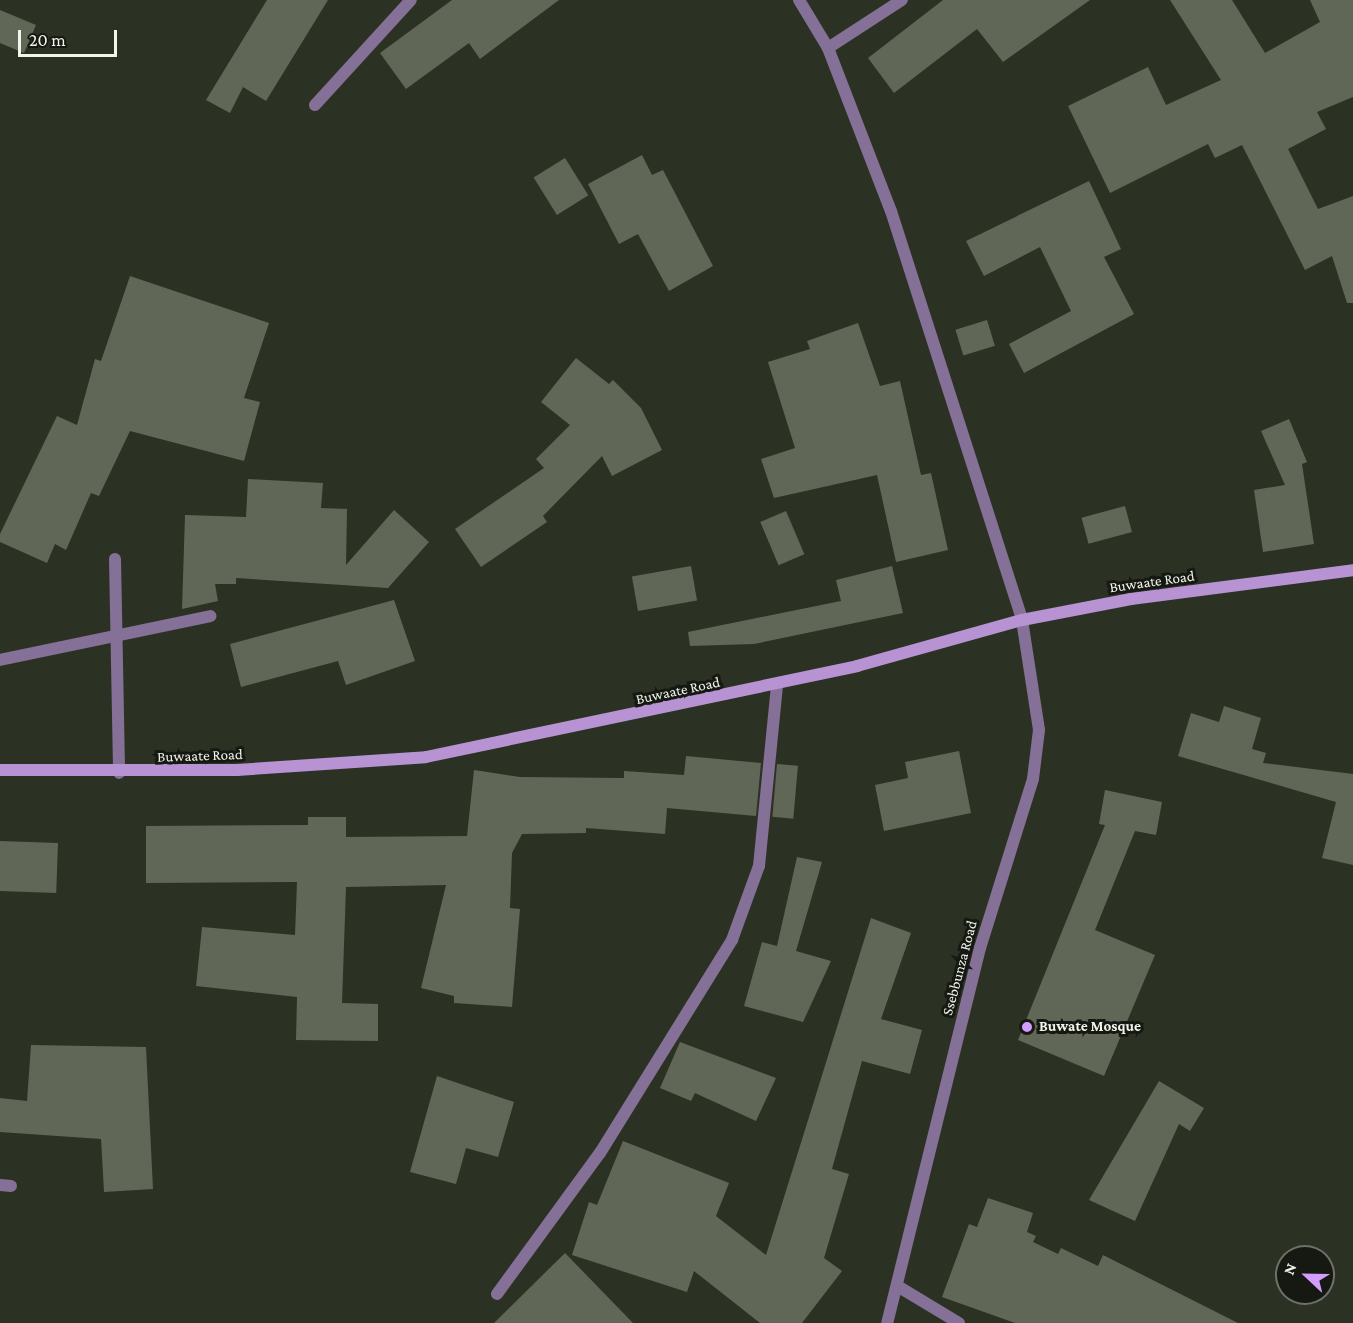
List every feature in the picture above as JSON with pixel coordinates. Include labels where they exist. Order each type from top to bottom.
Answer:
[{"type":"street","points":[[315,105],[411,0]]},
{"type":"street","name":"Ssebbunza Road","points":[[799,0],[828,48],[891,211],[1022,620],[1039,730],[1032,779],[952,1054],[899,1287],[887,1323]]},
{"type":"street","points":[[828,48],[902,0]]},
{"type":"street","points":[[115,559],[119,773]]},
{"type":"street","name":"Buwaate Road","points":[[0,770],[119,773],[426,757],[777,685],[1022,620],[1131,599],[1353,570]]},
{"type":"street","points":[[0,660],[116,632],[210,616]]},
{"type":"street","points":[[497,1294],[600,1153],[732,940],[759,866],[777,685]]},
{"type":"street","points":[[899,1287],[959,1323]]},
{"type":"building","points":[[267,0],[328,0],[266,101],[243,87],[230,113],[206,100]]},
{"type":"building","points":[[452,0],[559,0],[480,59],[469,43],[406,89],[380,53]]},
{"type":"building","points":[[943,0],[1090,0],[1003,62],[977,29],[894,93],[868,58]]},
{"type":"building","points":[[1170,0],[1232,0],[1265,53],[1320,22],[1310,0],[1353,0],[1353,97],[1317,112],[1326,129],[1288,149],[1318,209],[1353,196],[1353,303],[1347,303],[1332,256],[1305,270],[1242,145],[1215,158],[1208,144],[1110,193],[1068,106],[1148,67],[1166,105],[1221,80]]},
{"type":"building","points":[[0,10],[36,25],[24,53],[0,43]]},
{"type":"building","points":[[642,155],[652,175],[663,170],[713,266],[669,291],[638,234],[619,244],[588,184]]},
{"type":"building","points":[[565,158],[588,195],[557,215],[534,178]]},
{"type":"building","points":[[1089,181],[1121,249],[1104,257],[1134,314],[1024,373],[1009,344],[1071,311],[1040,247],[984,276],[966,241]]},
{"type":"building","points":[[130,276],[269,323],[244,398],[260,402],[244,461],[130,431],[99,496],[91,493],[66,550],[55,544],[47,563],[0,542],[0,534],[57,416],[77,425],[95,359],[101,361]]},
{"type":"building","points":[[987,320],[995,346],[963,355],[955,330]]},
{"type":"building","points":[[858,323],[880,386],[900,381],[921,475],[931,473],[948,550],[896,562],[877,475],[774,498],[761,459],[795,448],[768,362],[810,349],[807,341]]},
{"type":"building","points":[[576,358],[609,384],[613,380],[641,408],[662,450],[612,476],[602,456],[543,516],[547,522],[481,567],[455,529],[544,468],[536,459],[570,425],[541,402]]},
{"type":"building","points":[[1289,419],[1307,462],[1302,464],[1314,544],[1263,552],[1254,490],[1285,485],[1261,431]]},
{"type":"building","points":[[248,479],[323,483],[321,508],[347,509],[346,565],[394,510],[429,542],[388,588],[236,578],[236,584],[215,584],[218,601],[182,609],[185,515],[246,517]]},
{"type":"building","points":[[1125,506],[1132,532],[1089,544],[1082,518]]},
{"type":"building","points":[[786,511],[804,554],[779,565],[760,522]]},
{"type":"building","points":[[691,566],[697,600],[638,611],[632,576]]},
{"type":"building","points":[[892,566],[903,613],[754,644],[690,646],[688,632],[841,601],[836,580]]},
{"type":"building","points":[[394,600],[415,661],[346,685],[338,661],[241,687],[230,644]]},
{"type":"building","points":[[1224,706],[1261,718],[1252,749],[1266,753],[1263,763],[1353,774],[1353,865],[1322,858],[1336,802],[1178,756],[1191,713],[1219,722]]},
{"type":"building","points":[[959,751],[971,813],[884,831],[875,785],[908,778],[905,762]]},
{"type":"building","points":[[686,756],[761,763],[756,816],[667,808],[665,834],[586,828],[586,833],[522,834],[512,853],[510,908],[520,909],[512,1007],[454,1003],[454,996],[421,988],[446,885],[346,887],[342,1003],[378,1004],[378,1041],[296,1040],[297,997],[196,986],[202,927],[295,935],[297,882],[146,883],[146,826],[308,825],[308,817],[346,817],[346,837],[467,836],[474,770],[520,777],[624,778],[624,771],[684,775]]},
{"type":"building","points":[[777,764],[798,766],[793,819],[772,817]]},
{"type":"building","points":[[1105,790],[1162,802],[1156,835],[1135,831],[1095,930],[1155,955],[1104,1076],[1018,1040],[1105,825],[1099,824]]},
{"type":"building","points":[[0,841],[58,843],[56,893],[0,891]]},
{"type":"building","points":[[797,857],[822,862],[796,951],[831,961],[803,1022],[744,1006],[762,942],[777,946]]},
{"type":"building","points":[[871,918],[911,933],[881,1019],[922,1030],[910,1074],[862,1061],[832,1169],[849,1174],[824,1258],[842,1271],[802,1323],[760,1323],[694,1271],[687,1292],[572,1255],[589,1202],[597,1205],[623,1141],[729,1183],[716,1216],[766,1255]]},
{"type":"building","points":[[680,1042],[776,1078],[756,1121],[695,1093],[691,1101],[660,1088]]},
{"type":"building","points":[[31,1045],[146,1047],[153,1189],[104,1192],[101,1139],[0,1132],[0,1098],[27,1101]]},
{"type":"building","points":[[437,1076],[514,1102],[498,1157],[466,1148],[456,1184],[410,1172]]},
{"type":"building","points":[[1159,1081],[1204,1108],[1190,1131],[1179,1124],[1135,1221],[1089,1200]]},
{"type":"building","points":[[988,1198],[1033,1213],[1027,1232],[1036,1236],[1033,1242],[1058,1254],[1061,1248],[1098,1266],[1103,1255],[1238,1323],[1015,1323],[942,1297],[969,1224],[977,1227]]},
{"type":"building","points":[[565,1253],[633,1323],[494,1323]]},
{"type":"place","name":"Buwate Mosque","points":[[1027,1027]]}]
